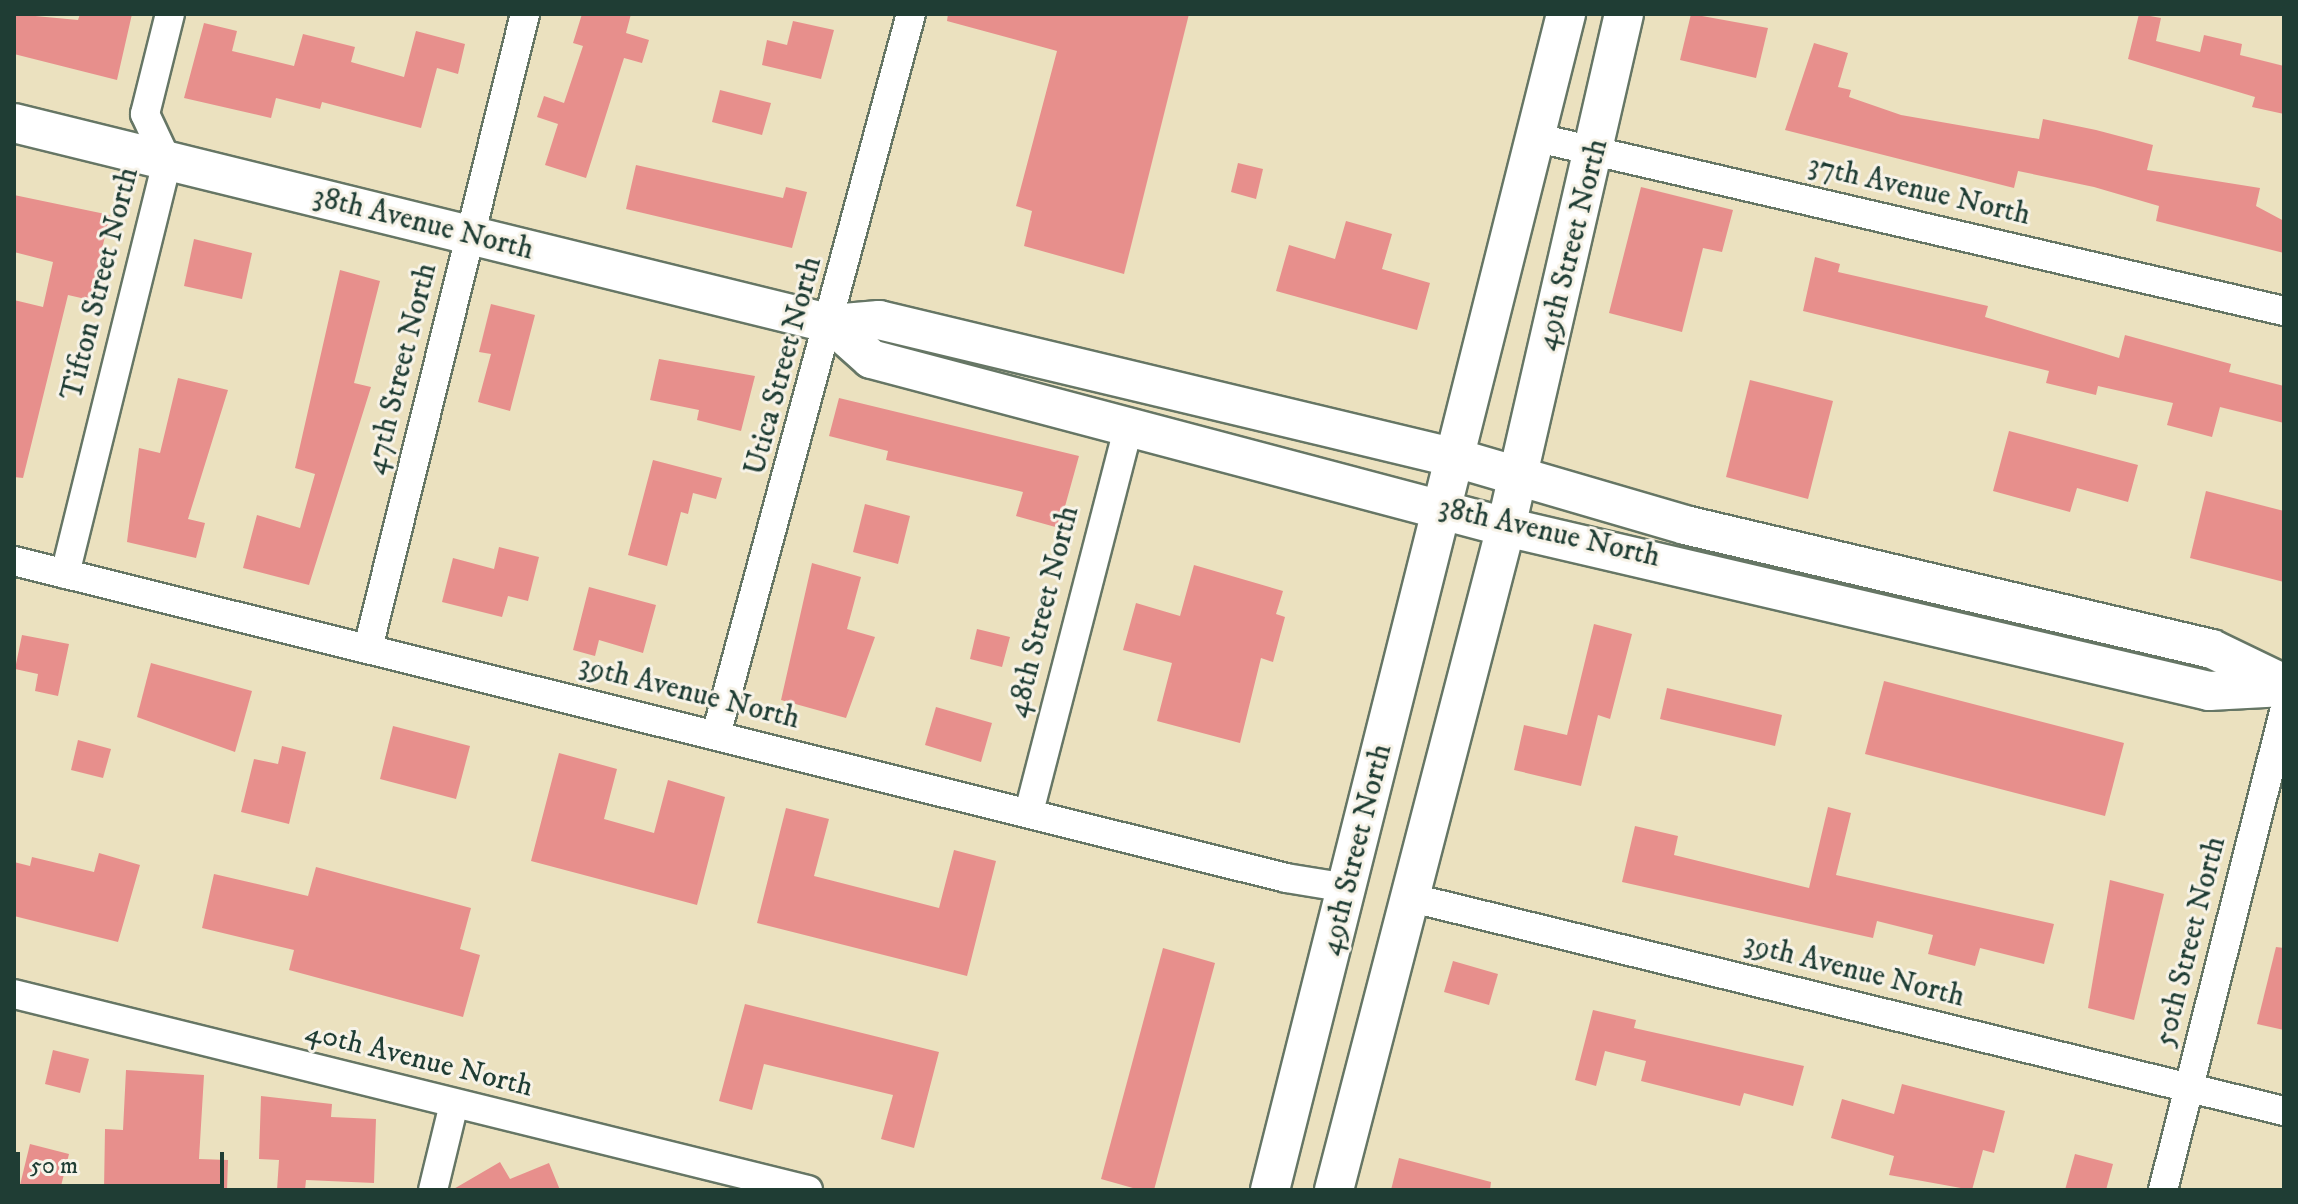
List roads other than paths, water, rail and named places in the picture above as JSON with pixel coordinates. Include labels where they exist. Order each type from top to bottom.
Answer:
[{"type":"main road","name":"49th Street North","points":[[1270,1190],[1445,509],[1566,14]]},
{"type":"main road","name":"49th Street North","points":[[1334,1190],[1506,527],[1596,151],[1624,14]]},
{"type":"main road","name":"38th Avenue North","points":[[14,123],[832,324],[879,320],[1456,458],[1685,525],[2212,649],[2284,685]]},
{"type":"main road","name":"38th Avenue North","points":[[832,324],[871,359],[1506,527],[2209,691],[2284,685]]},
{"type":"street","name":"Tifton Street North","points":[[65,574],[167,161],[145,114],[170,14]]},
{"type":"street","name":"47th Street North","points":[[368,648],[525,14]]},
{"type":"street","name":"Utica Street North","points":[[716,735],[832,324],[911,14]]},
{"type":"street","name":"37th Avenue North","points":[[1538,138],[2284,311]]},
{"type":"street","name":"48th Street North","points":[[1029,812],[1128,428]]},
{"type":"street","name":"39th Avenue North","points":[[14,561],[1348,888]]},
{"type":"street","name":"50th Street North","points":[[2163,1190],[2284,711]]},
{"type":"street","name":"39th Avenue North","points":[[1408,897],[2284,1111]]},
{"type":"street","name":"40th Avenue North","points":[[14,994],[808,1190]]},
{"type":"street","points":[[433,1190],[454,1104]]}]
